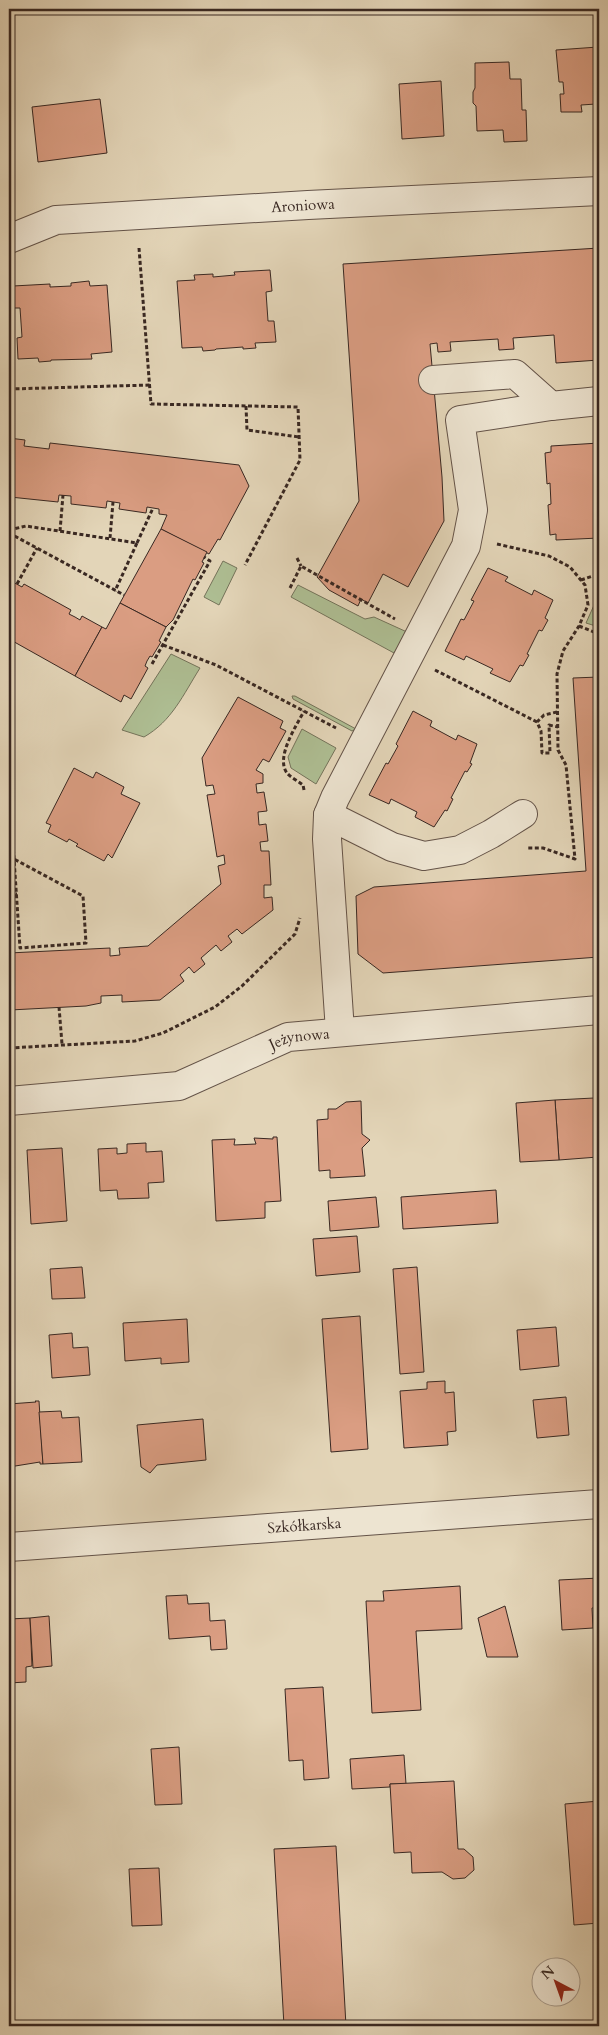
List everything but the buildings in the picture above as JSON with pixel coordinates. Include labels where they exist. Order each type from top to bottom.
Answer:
[{"type":"street","name":"Aroniowa","points":[[9,239],[56,220],[308,205],[599,191]]},
{"type":"street","points":[[433,380],[515,374],[551,406]]},
{"type":"street","points":[[340,1031],[328,815],[363,742],[467,542],[473,510],[460,420],[551,406],[599,401]]},
{"type":"street","points":[[328,815],[392,847],[424,856],[460,850],[523,814]]},
{"type":"street","name":"Jeżynowa","points":[[9,1101],[179,1086],[288,1036],[599,1010]]},
{"type":"street","name":"Szkółkarska","points":[[9,1547],[599,1504]]},
{"type":"path","points":[[139,248],[151,404],[298,407],[300,460],[245,565]]},
{"type":"path","points":[[9,389],[150,384]]},
{"type":"path","points":[[246,406],[247,430],[299,436]]},
{"type":"path","points":[[60,531],[63,495]]},
{"type":"path","points":[[110,538],[113,502]]},
{"type":"path","points":[[116,591],[153,508]]},
{"type":"path","points":[[9,532],[26,526],[137,543]]},
{"type":"path","points":[[9,532],[124,595]]},
{"type":"path","points":[[467,542],[507,545],[549,556],[570,567],[584,585],[588,605],[579,626],[563,651],[557,674],[558,750],[566,765],[575,859],[542,848]]},
{"type":"path","points":[[16,584],[37,548]]},
{"type":"path","points":[[152,664],[210,561],[204,557]]},
{"type":"path","points":[[297,558],[301,566],[420,634]]},
{"type":"path","points":[[290,588],[301,566]]},
{"type":"path","points":[[580,580],[599,574]]},
{"type":"path","points":[[579,626],[599,634]]},
{"type":"path","points":[[163,645],[216,665],[363,742]]},
{"type":"path","points":[[429,667],[537,722],[540,731],[542,753],[550,753],[549,726],[558,727]]},
{"type":"path","points":[[304,711],[289,739],[284,762],[286,772],[303,785],[305,798]]},
{"type":"path","points":[[537,722],[544,715],[558,712]]},
{"type":"path","points":[[9,784],[11,845],[14,859],[20,948],[86,943],[83,896],[14,859]]},
{"type":"path","points":[[9,894],[17,894]]},
{"type":"path","points":[[9,1048],[135,1041],[163,1033],[215,1007],[242,986],[295,934],[303,911]]},
{"type":"path","points":[[58,1007],[62,1044]]},
{"type":"green space","points":[[223,561],[237,568],[219,605],[204,597]]},
{"type":"green space","points":[[298,585],[365,619],[374,617],[407,632],[394,653],[291,597]]},
{"type":"green space","points":[[599,594],[599,627],[586,623]]},
{"type":"green space","points":[[171,654],[200,668],[182,697],[170,715],[154,731],[144,737],[122,730]]},
{"type":"green space","points":[[292,696],[356,729],[352,731],[293,699]]},
{"type":"green space","points":[[302,729],[336,748],[316,784],[291,768],[288,757]]}]
